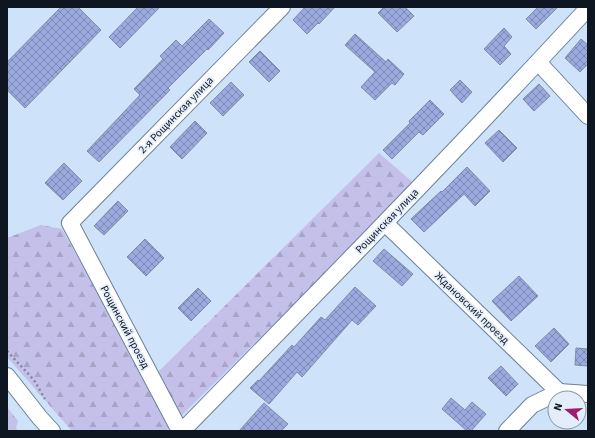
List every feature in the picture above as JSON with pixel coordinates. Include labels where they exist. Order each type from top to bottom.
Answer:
[{"type":"street","name":"2-я Рощинская улица","points":[[70,223],[282,7]]},
{"type":"street","name":"Рощинская улица","points":[[181,431],[385,223],[588,8]]},
{"type":"street","points":[[538,62],[588,116]]},
{"type":"street","name":"Рощинский проезд","points":[[70,223],[181,431]]},
{"type":"street","name":"Ждановский проезд","points":[[385,223],[557,390]]},
{"type":"street","points":[[7,376],[52,431]]},
{"type":"street","points":[[507,431],[532,405],[547,398]]},
{"type":"green space","points":[[379,153],[425,193],[414,185],[166,431],[72,431],[7,357],[7,238],[41,225],[62,229],[147,382]]},
{"type":"green space","points":[[7,407],[18,421],[16,428],[18,431],[7,431]]},
{"type":"building","points":[[61,7],[78,7],[101,30],[25,108],[7,90],[7,62]]},
{"type":"building","points":[[138,7],[160,7],[120,48],[109,37]]},
{"type":"building","points":[[305,7],[335,7],[307,34],[293,20]]},
{"type":"building","points":[[384,7],[405,7],[414,16],[397,32],[378,13]]},
{"type":"building","points":[[538,7],[558,7],[536,29],[526,19]]},
{"type":"building","points":[[209,19],[224,33],[168,88],[170,90],[99,162],[87,151],[140,95],[134,89],[163,59],[160,56],[176,40],[182,46]]},
{"type":"building","points":[[504,28],[512,37],[504,46],[511,54],[500,65],[484,49]]},
{"type":"building","points":[[355,34],[386,62],[388,59],[404,74],[395,85],[392,83],[375,100],[361,87],[375,72],[345,45]]},
{"type":"building","points":[[581,39],[588,45],[588,64],[580,72],[565,58]]},
{"type":"building","points":[[260,51],[280,71],[269,82],[249,62]]},
{"type":"building","points":[[460,80],[472,92],[462,103],[450,90]]},
{"type":"building","points":[[231,82],[244,95],[223,116],[210,103]]},
{"type":"building","points":[[539,84],[550,96],[534,111],[523,99]]},
{"type":"building","points":[[430,100],[444,114],[423,135],[419,132],[392,159],[383,150]]},
{"type":"building","points":[[195,121],[207,133],[182,159],[170,147]]},
{"type":"building","points":[[499,130],[517,148],[503,162],[485,143]]},
{"type":"building","points":[[64,163],[82,181],[63,200],[45,183]]},
{"type":"building","points":[[467,167],[490,191],[475,206],[464,194],[424,232],[411,219],[441,191],[442,192]]},
{"type":"building","points":[[118,201],[128,211],[104,235],[94,226]]},
{"type":"building","points":[[145,239],[164,258],[146,276],[127,257]]},
{"type":"building","points":[[384,249],[413,274],[402,286],[373,261]]},
{"type":"building","points":[[519,276],[538,296],[511,321],[492,301]]},
{"type":"building","points":[[355,287],[376,306],[358,325],[352,320],[302,377],[297,372],[269,404],[250,388],[258,380],[259,381],[292,345],[294,347],[321,317],[325,320]]},
{"type":"building","points":[[198,288],[211,301],[191,321],[178,308]]},
{"type":"building","points":[[554,328],[569,344],[551,362],[535,346]]},
{"type":"building","points":[[576,348],[588,349],[588,366],[575,365]]},
{"type":"building","points":[[501,366],[518,384],[506,396],[488,378]]},
{"type":"building","points":[[451,398],[465,410],[472,402],[486,414],[471,431],[467,431],[442,409]]},
{"type":"building","points":[[264,403],[288,424],[281,431],[239,431]]}]
